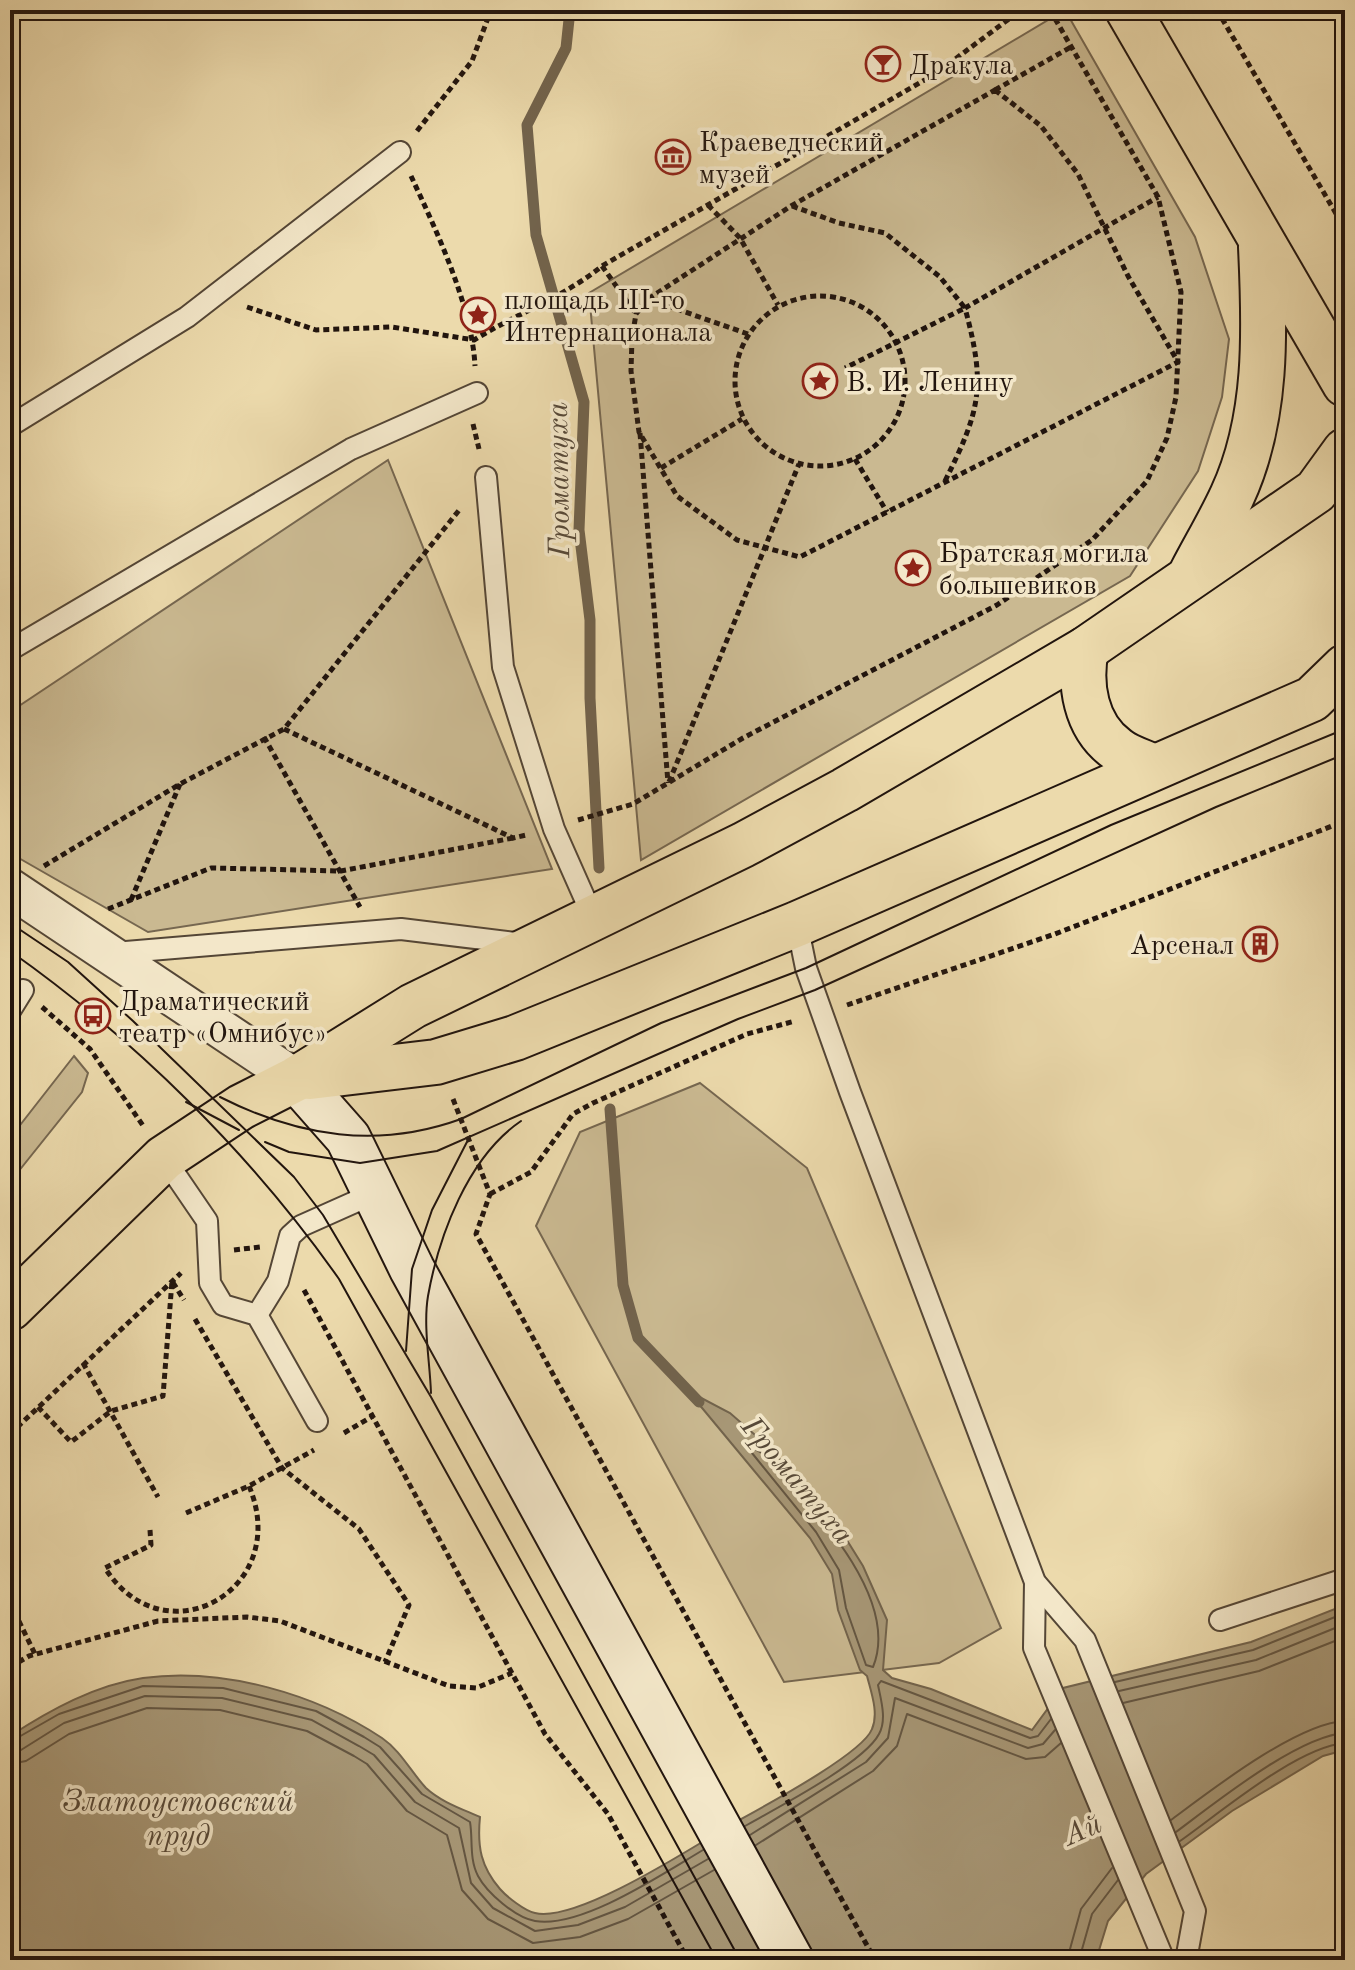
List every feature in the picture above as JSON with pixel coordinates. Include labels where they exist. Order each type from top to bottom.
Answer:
[{"type":"main road","points":[[1128,10],[1261,245],[1345,384]]},
{"type":"main road","points":[[1190,576],[1234,494],[1256,424],[1265,333],[1261,245]]},
{"type":"main road","points":[[10,1308],[164,1158],[241,1107],[296,1079],[413,1006],[532,945],[743,845],[845,790],[1086,649],[1190,576],[1330,490],[1345,451]]},
{"type":"main road","points":[[1086,649],[1081,677],[1096,725],[1116,749],[1152,766]]},
{"type":"main road","points":[[296,1079],[436,1062],[515,1038],[797,924],[1152,766],[1328,693],[1345,667]]},
{"type":"main road","points":[[296,1079],[348,1138],[412,1269],[791,1960]]},
{"type":"street","points":[[20,881],[108,953],[296,1079]]},
{"type":"lane","points":[[10,426],[187,317],[400,152]]},
{"type":"lane","points":[[10,650],[351,449],[477,393]]},
{"type":"lane","points":[[486,477],[503,667],[563,825],[593,917]]},
{"type":"lane","points":[[797,924],[806,968],[1035,1582],[1085,1640],[1195,1911],[1186,1960]]},
{"type":"lane","points":[[108,953],[401,929],[532,945]]},
{"type":"lane","points":[[10,1011],[23,990]]},
{"type":"lane","points":[[164,1158],[207,1221],[211,1244],[210,1283],[223,1305],[257,1315],[317,1421]]},
{"type":"lane","points":[[257,1315],[278,1281],[290,1236],[301,1226],[375,1193]]},
{"type":"lane","points":[[1220,1620],[1345,1579]]},
{"type":"lane","points":[[1035,1582],[1034,1648],[1160,1951]]},
{"type":"path","points":[[20,881],[180,784],[284,729],[486,477],[472,423],[477,393],[474,340],[432,222],[400,152],[472,61],[491,10]]},
{"type":"path","points":[[187,317],[247,307],[316,330],[392,327],[474,340],[515,314],[579,285],[602,266],[935,74],[1021,10]]},
{"type":"path","points":[[101,912],[211,868],[341,871],[513,838],[633,804],[743,738],[997,605],[1092,540],[1147,481],[1167,438],[1176,397],[1181,292],[1158,197],[1050,10]]},
{"type":"path","points":[[1217,10],[1345,229]]},
{"type":"path","points":[[668,783],[639,432],[631,371],[636,314],[648,299],[791,206],[1071,47]]},
{"type":"path","points":[[995,90],[1041,126],[1078,174],[1128,276],[1178,362]]},
{"type":"path","points":[[845,368],[965,308],[1158,197]]},
{"type":"path","points":[[708,204],[740,238],[778,305]]},
{"type":"path","points":[[791,206],[839,223],[885,233],[940,277],[965,308],[981,378],[963,445],[944,482]]},
{"type":"path","points":[[602,266],[636,314]]},
{"type":"path","points":[[832,295],[859,304],[881,320],[898,343],[906,377],[901,410],[883,440],[855,459],[827,466],[799,464],[776,455],[757,439],[742,419],[734,390],[736,361],[748,334],[778,305],[804,296],[832,295]]},
{"type":"path","points":[[648,299],[748,334]]},
{"type":"path","points":[[639,432],[677,496],[737,540],[766,551],[800,557],[1178,362]]},
{"type":"path","points":[[661,468],[742,419]]},
{"type":"path","points":[[855,459],[887,512]]},
{"type":"path","points":[[668,783],[766,551],[799,464]]},
{"type":"path","points":[[284,729],[513,838]]},
{"type":"path","points":[[130,901],[180,784]]},
{"type":"path","points":[[875,1960],[476,1234],[490,1194],[531,1172],[573,1114],[747,1034],[823,1013],[1055,934],[1345,821]]},
{"type":"path","points":[[23,990],[90,1049],[164,1158]]},
{"type":"path","points":[[10,1434],[211,1244],[225,1250],[279,1246],[545,1734],[608,1814],[688,1960]]},
{"type":"path","points":[[38,1407],[71,1442],[111,1411],[163,1396],[172,1281]]},
{"type":"path","points":[[172,1281],[282,1468],[359,1529],[409,1605],[385,1662]]},
{"type":"path","points":[[83,1363],[158,1497]]},
{"type":"path","points":[[334,1438],[374,1416]]},
{"type":"path","points":[[186,1513],[249,1486],[321,1446]]},
{"type":"path","points":[[150,1530],[151,1545],[105,1568],[113,1580],[129,1596],[169,1611],[211,1604],[229,1594],[253,1563],[261,1524],[249,1486]]},
{"type":"path","points":[[10,1603],[35,1654]]},
{"type":"path","points":[[10,1667],[35,1654],[158,1621],[247,1617],[280,1621],[449,1686],[476,1688],[512,1673]]},
{"type":"shaded area","points":[[1065,10],[1195,237],[1229,339],[1222,397],[1198,471],[1130,576],[641,860],[589,293]]},
{"type":"shaded area","points":[[388,460],[552,869],[148,932],[10,853],[10,712]]},
{"type":"shaded area","points":[[74,1056],[88,1073],[82,1092],[10,1182],[10,1138]]},
{"type":"shaded area","points":[[700,1083],[807,1168],[1001,1628],[939,1663],[784,1682],[536,1226],[580,1132]]},
{"type":"water","name":"Златоустовский пруд","points":[[688,1391],[730,1413],[770,1448],[835,1521],[863,1566],[887,1620],[883,1670],[892,1678],[931,1689],[1032,1730],[1063,1688],[1251,1642],[1345,1605],[1345,1750],[1323,1756],[1232,1811],[1146,1874],[1108,1921],[1096,1960],[10,1960],[10,1736],[74,1700],[125,1681],[174,1676],[236,1681],[298,1697],[356,1722],[389,1743],[432,1793],[480,1817],[480,1847],[488,1873],[507,1896],[535,1913],[554,1913],[577,1907],[632,1882],[806,1782],[849,1753],[872,1729],[875,1709],[867,1676],[860,1670],[838,1610],[832,1574],[810,1538]]},
{"type":"waterway","name":"Громатуха","points":[[570,10],[566,48],[527,125],[536,235],[584,402],[579,530],[590,620],[590,698],[599,868]]},
{"type":"waterway","name":"Громатуха","points":[[610,1109],[623,1285],[638,1338],[699,1402]]},
{"type":"tram line","points":[[220,1097],[279,1122],[339,1134],[399,1134],[461,1119],[661,1023],[806,968],[1111,825],[1345,729]]},
{"type":"tram line","points":[[265,1142],[289,1152],[360,1163],[437,1151],[738,1019],[815,990],[1216,807],[1345,754]]},
{"type":"tram line","points":[[10,923],[68,962],[133,1021],[294,1177],[323,1215],[431,1397],[740,1960]]},
{"type":"tram line","points":[[10,951],[102,1022],[189,1102],[268,1188],[339,1279],[717,1960]]},
{"type":"tram line","points":[[186,1102],[239,1130]]},
{"type":"tram line","points":[[431,1393],[426,1332],[428,1296],[448,1223],[471,1176],[486,1155],[502,1136],[521,1121]]},
{"type":"tram line","points":[[406,1351],[412,1269],[432,1210],[470,1136]]},
{"type":"place","name":"Дракула","points":[[883,64]]},
{"type":"place","name":"Краеведческий музей","points":[[673,157]]},
{"type":"place","name":"площадь III-го Интернационала","points":[[478,315]]},
{"type":"place","name":"В. И. Ленину","points":[[820,381]]},
{"type":"place","name":"Братская могила большевиков","points":[[913,568]]},
{"type":"place","name":"Арсенал","points":[[1260,944]]},
{"type":"place","name":"Драматический театр «Омнибус»","points":[[93,1016]]},
{"type":"water label","name":"Ай","points":[[1082,1829]]}]
